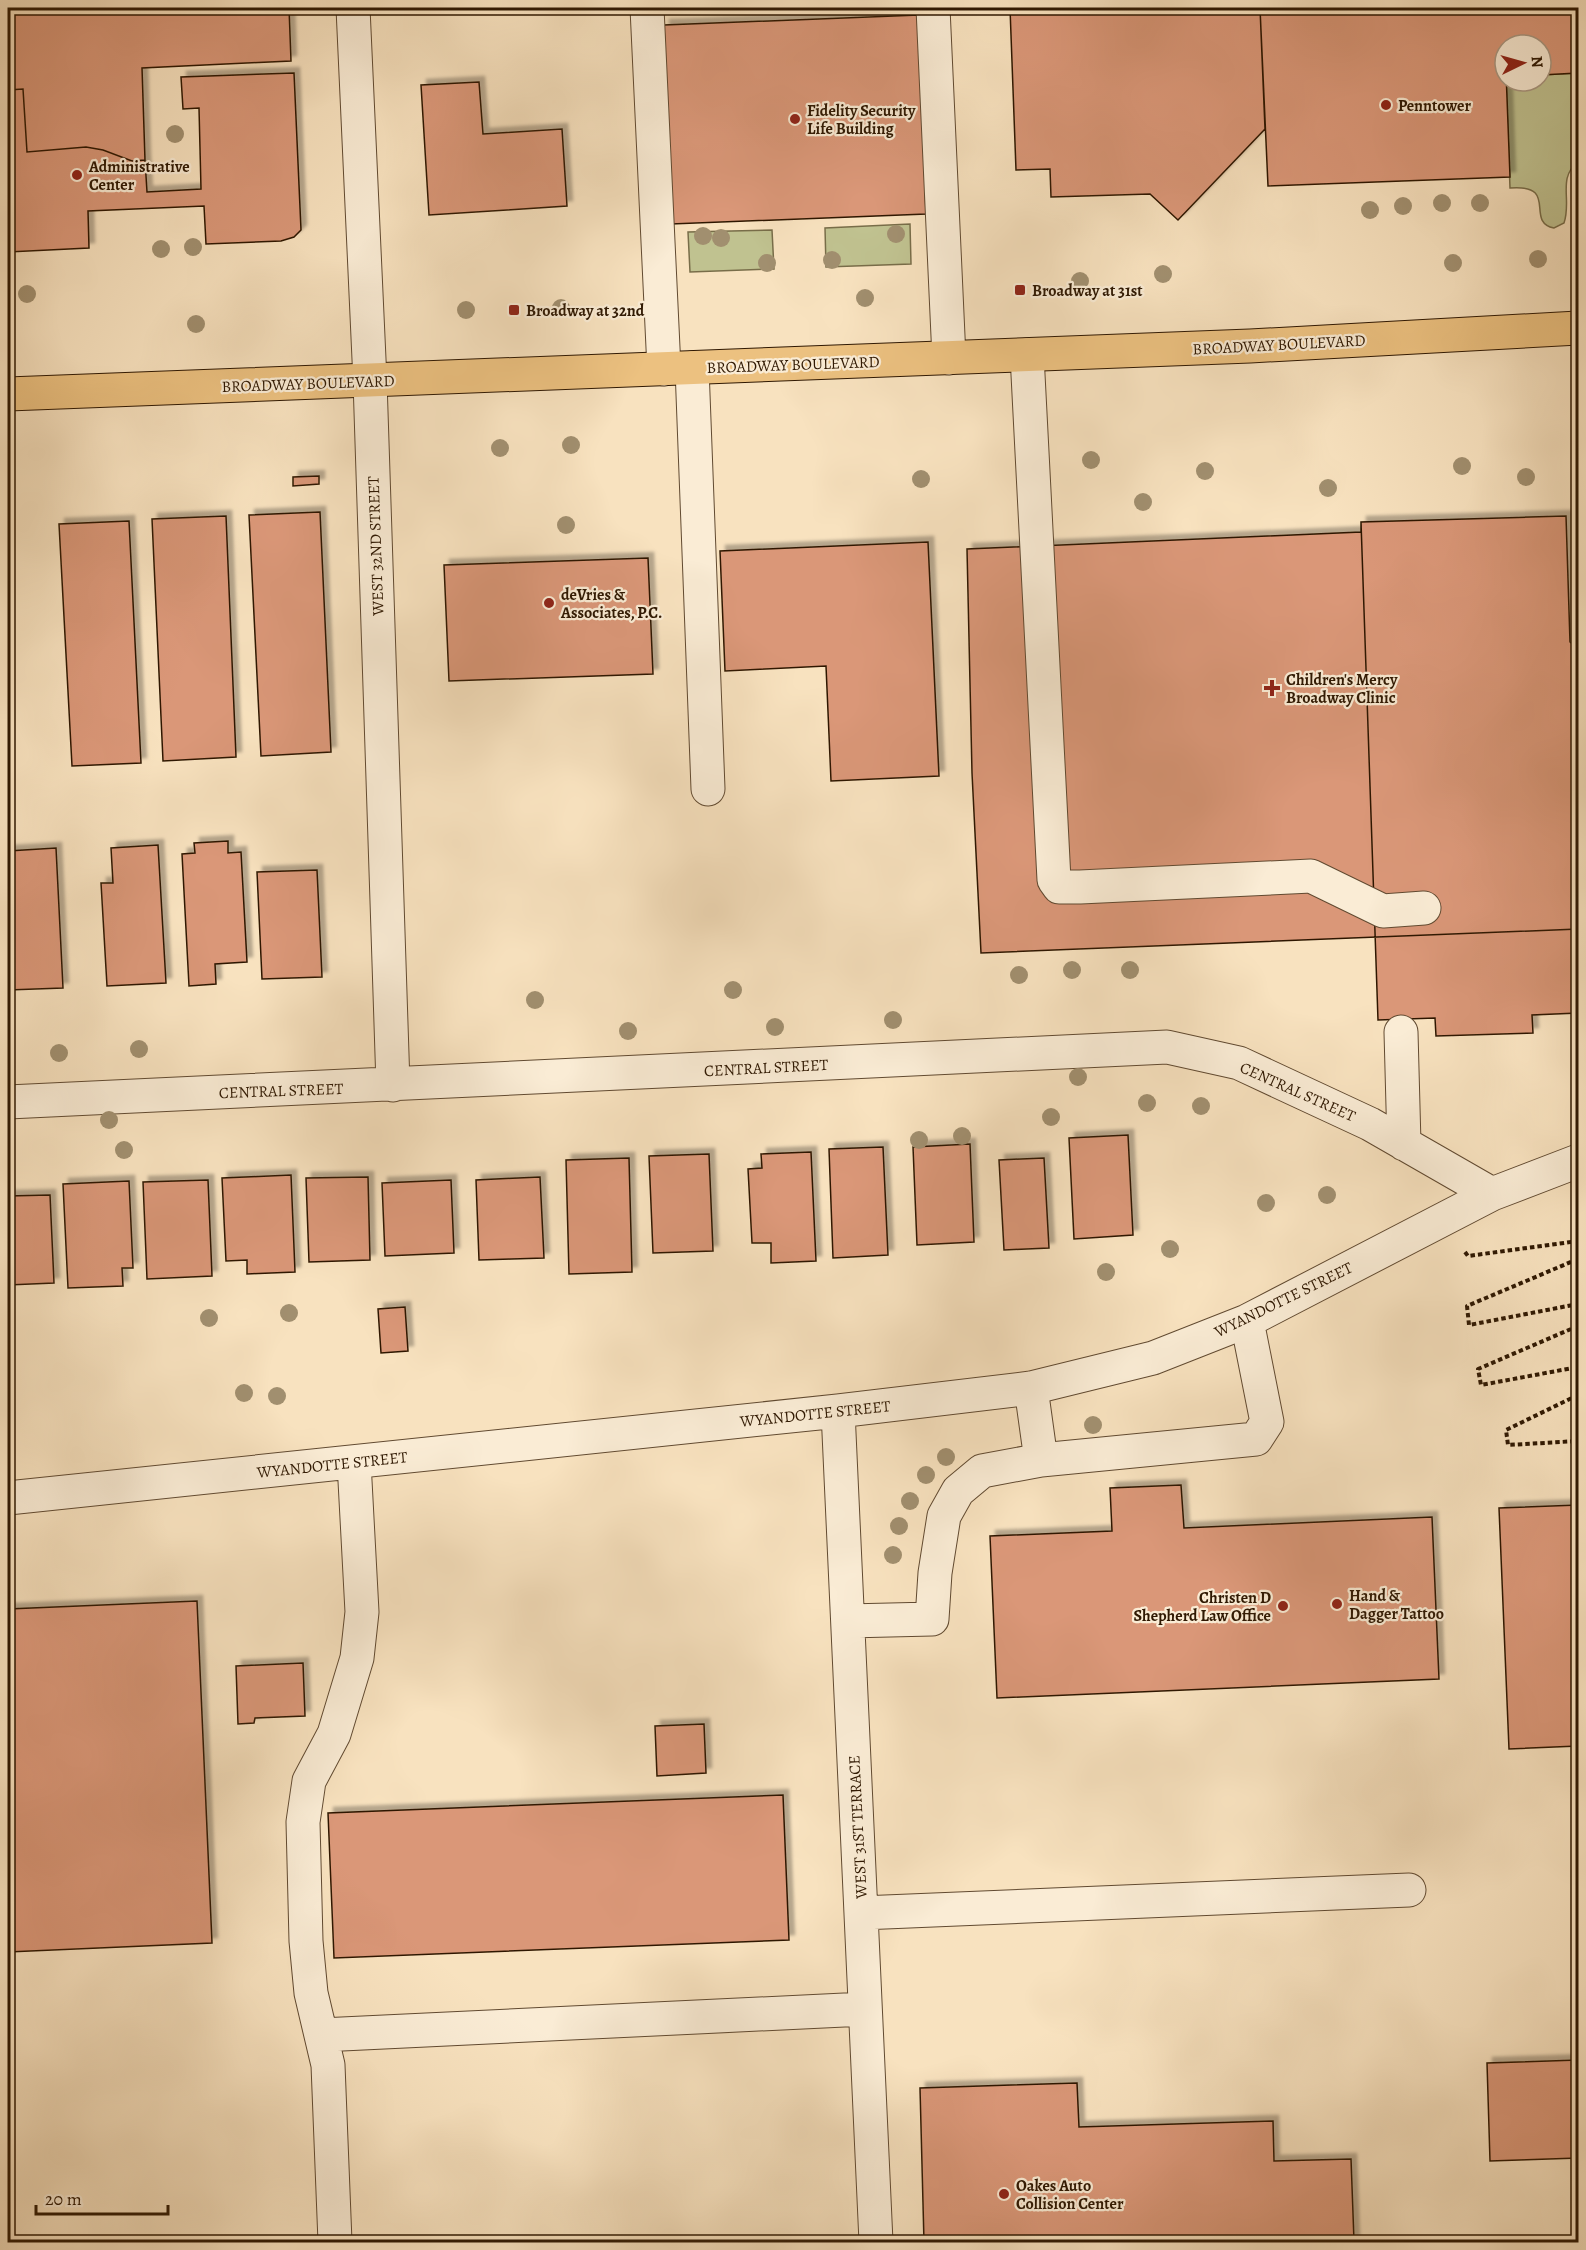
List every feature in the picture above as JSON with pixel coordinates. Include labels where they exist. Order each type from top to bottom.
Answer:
[{"type":"main road","name":"BROADWAY BOULEVARD","points":[[8,394],[1239,347],[1578,328]]},
{"type":"street","name":"WEST 32ND STREET","points":[[353,8],[370,381],[393,1085]]},
{"type":"street","points":[[646,8],[678,369],[708,789]]},
{"type":"street","points":[[933,8],[949,358]]},
{"type":"street","points":[[1027,355],[1054,880],[1059,887],[1311,876],[1383,911],[1424,908]]},
{"type":"street","points":[[1401,1032],[1404,1144]]},
{"type":"street","name":"CENTRAL STREET","points":[[8,1102],[1167,1047],[1239,1063],[1370,1124],[1492,1194]]},
{"type":"street","name":"WYANDOTTE STREET","points":[[8,1498],[838,1411],[1031,1388],[1153,1358],[1247,1321],[1492,1194],[1578,1161]]},
{"type":"street","points":[[848,1621],[932,1619],[935,1573],[944,1516],[957,1491],[982,1471],[1041,1460],[1256,1439],[1268,1422],[1247,1321]]},
{"type":"street","points":[[1031,1388],[1041,1460]]},
{"type":"street","name":"WEST 31ST TERRACE","points":[[838,1411],[876,2242]]},
{"type":"street","points":[[335,2242],[328,2065],[311,1993],[306,1941],[303,1822],[309,1781],[334,1734],[357,1658],[362,1612],[354,1462]]},
{"type":"street","points":[[861,1913],[1409,1890]]},
{"type":"street","points":[[321,2035],[865,2009]]},
{"type":"path","points":[[1464,1250],[1468,1256],[1578,1241]]},
{"type":"path","points":[[1578,1259],[1467,1306],[1469,1325],[1578,1304]]},
{"type":"path","points":[[1578,1326],[1478,1369],[1481,1385],[1578,1367]]},
{"type":"path","points":[[1578,1395],[1506,1430],[1508,1445],[1578,1441]]},
{"type":"green space","points":[[1578,73],[1578,162],[1572,168],[1566,182],[1567,206],[1564,223],[1554,228],[1542,219],[1538,197],[1534,192],[1525,188],[1510,188],[1506,93],[1553,93],[1553,74]]},
{"type":"green space","points":[[910,224],[911,264],[826,267],[825,228]]},
{"type":"green space","points":[[772,230],[774,269],[690,272],[688,232]]},
{"type":"building","points":[[8,8],[289,8],[291,61],[142,68],[145,160],[132,161],[103,150],[86,147],[27,152],[23,89],[8,90]]},
{"type":"building","points":[[1010,8],[1260,8],[1265,129],[1178,220],[1150,194],[1051,197],[1050,169],[1016,170]]},
{"type":"building","name":"Penntower","points":[[1260,8],[1578,8],[1578,73],[1553,74],[1553,33],[1493,33],[1493,93],[1507,93],[1510,177],[1268,186]]},
{"type":"building","name":"Fidelity Security Life Building","points":[[919,15],[926,214],[671,224],[664,25]]},
{"type":"building","name":"Administrative Center","points":[[294,73],[301,230],[294,237],[281,241],[206,244],[204,206],[88,211],[89,248],[8,252],[8,90],[23,89],[27,152],[86,147],[103,150],[132,161],[145,160],[147,192],[201,189],[199,108],[183,109],[181,77]]},
{"type":"building","points":[[479,82],[483,134],[562,129],[567,206],[429,215],[421,85]]},
{"type":"building","points":[[319,476],[319,484],[293,486],[293,477]]},
{"type":"building","points":[[320,512],[331,752],[261,756],[249,515]]},
{"type":"building","points":[[226,516],[236,757],[163,761],[152,519]]},
{"type":"building","name":"Children's Mercy Broadway Clinic","points":[[1566,516],[1570,642],[1578,649],[1578,929],[981,953],[972,773],[967,549],[1361,532],[1361,522]]},
{"type":"building","name":"Children's Mercy Broadway Clinic","points":[[1566,516],[1570,642],[1578,649],[1578,1013],[1532,1015],[1533,1033],[1436,1036],[1435,1018],[1378,1020],[1361,522]]},
{"type":"building","points":[[129,521],[141,763],[72,766],[59,524]]},
{"type":"building","points":[[928,542],[939,776],[831,781],[826,666],[725,671],[720,551]]},
{"type":"building","points":[[648,558],[653,674],[449,681],[444,565]]},
{"type":"building","points":[[228,841],[228,853],[241,852],[247,962],[215,964],[216,984],[189,986],[182,854],[195,853],[194,843]]},
{"type":"building","points":[[158,845],[166,983],[107,986],[101,883],[113,883],[111,848]]},
{"type":"building","points":[[56,848],[63,988],[8,990],[8,851]]},
{"type":"building","points":[[317,870],[322,977],[262,979],[257,872]]},
{"type":"building","points":[[1128,1135],[1133,1235],[1074,1239],[1069,1138]]},
{"type":"building","points":[[970,1144],[974,1242],[917,1245],[913,1147]]},
{"type":"building","points":[[883,1147],[888,1255],[833,1258],[829,1149]]},
{"type":"building","points":[[811,1152],[816,1261],[771,1263],[771,1243],[752,1243],[748,1169],[762,1168],[761,1154]]},
{"type":"building","points":[[709,1154],[713,1251],[653,1253],[649,1156]]},
{"type":"building","points":[[629,1158],[632,1272],[569,1274],[566,1160]]},
{"type":"building","points":[[1044,1158],[1049,1248],[1004,1250],[999,1160]]},
{"type":"building","points":[[291,1175],[295,1272],[247,1274],[247,1260],[226,1261],[222,1178]]},
{"type":"building","points":[[368,1177],[370,1260],[309,1262],[306,1178]]},
{"type":"building","points":[[540,1177],[544,1258],[479,1260],[476,1180]]},
{"type":"building","points":[[208,1180],[212,1276],[147,1279],[143,1182]]},
{"type":"building","points":[[451,1180],[454,1253],[385,1256],[382,1183]]},
{"type":"building","points":[[129,1181],[133,1268],[122,1268],[123,1286],[68,1288],[63,1184]]},
{"type":"building","points":[[50,1195],[54,1283],[8,1285],[8,1196]]},
{"type":"building","points":[[405,1307],[408,1351],[381,1353],[378,1309]]},
{"type":"building","points":[[1181,1485],[1184,1528],[1432,1517],[1439,1679],[997,1698],[990,1536],[1112,1531],[1110,1488]]},
{"type":"building","points":[[1578,1505],[1578,1746],[1509,1749],[1499,1508]]},
{"type":"building","points":[[197,1601],[212,1943],[8,1952],[8,1609]]},
{"type":"building","points":[[303,1663],[305,1716],[255,1718],[254,1723],[238,1724],[236,1666]]},
{"type":"building","points":[[704,1724],[706,1773],[657,1776],[655,1726]]},
{"type":"building","points":[[783,1795],[789,1940],[334,1958],[328,1813]]},
{"type":"building","points":[[1578,2060],[1578,2158],[1490,2161],[1487,2063]]},
{"type":"building","points":[[1077,2083],[1079,2127],[1273,2121],[1274,2161],[1351,2159],[1354,2241],[924,2242],[920,2088]]},
{"type":"place","name":"Penntower","points":[[1386,105]]},
{"type":"place","name":"Fidelity Security Life Building","points":[[795,119]]},
{"type":"place","name":"Administrative Center","points":[[77,175]]},
{"type":"place","name":"Broadway at 31st","points":[[1020,290]]},
{"type":"place","name":"Broadway at 32nd","points":[[514,310]]},
{"type":"place","name":"deVries & Associates, P.C.","points":[[549,603]]},
{"type":"place","name":"Children's Mercy Broadway Clinic","points":[[1272,688]]},
{"type":"place","name":"Hand & Dagger Tattoo","points":[[1337,1604]]},
{"type":"place","name":"Christen D Shepherd Law Office","points":[[1283,1606]]},
{"type":"place","name":"Oakes Auto Collision Center","points":[[1004,2194]]}]
